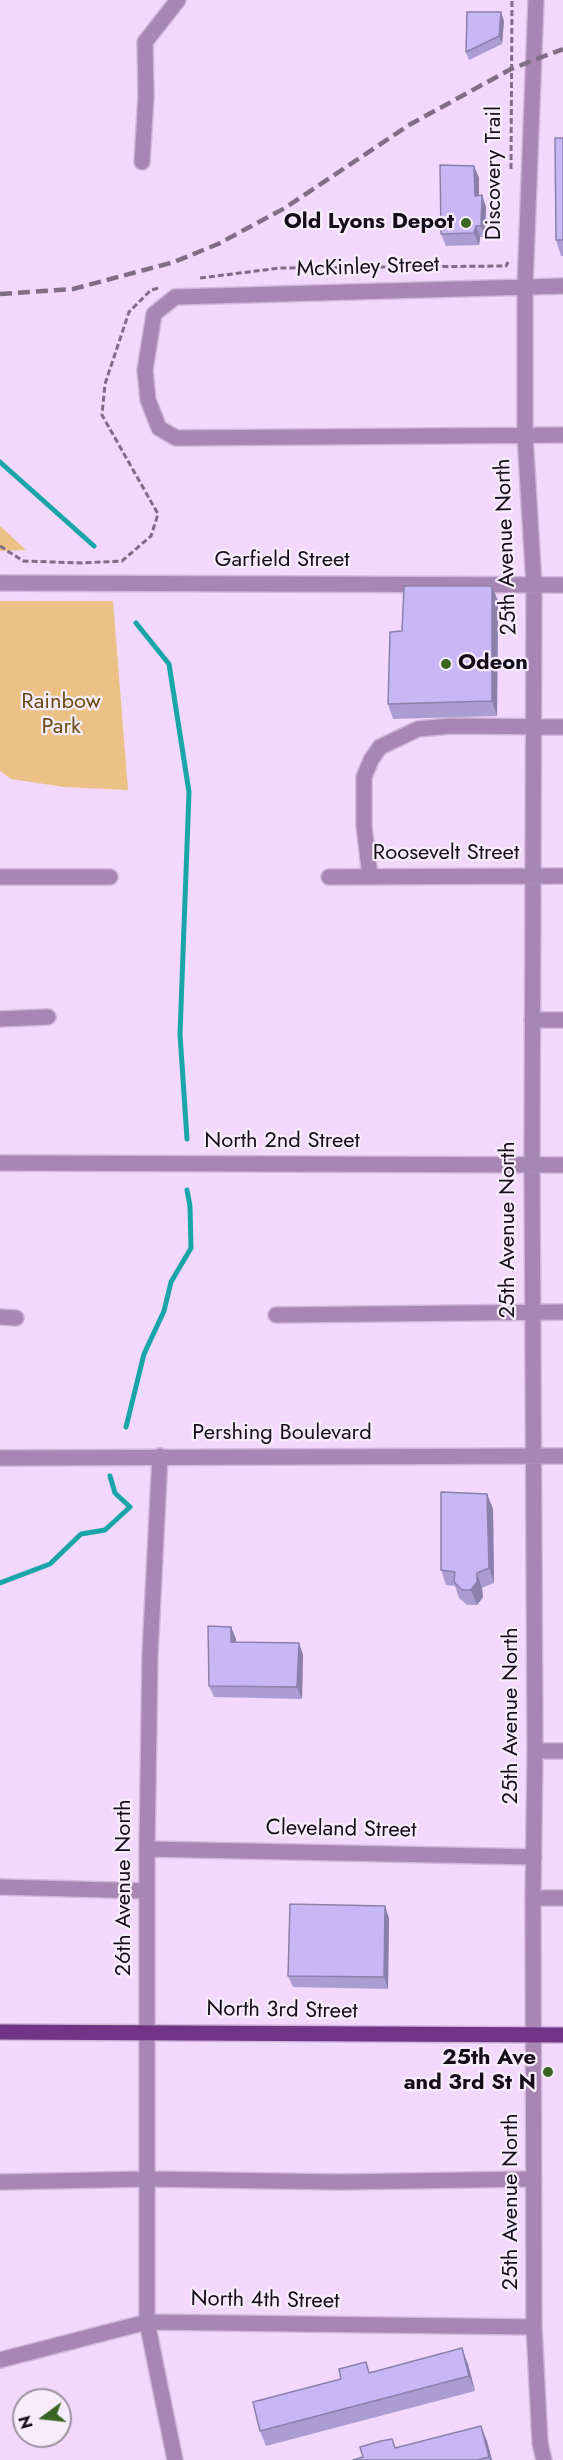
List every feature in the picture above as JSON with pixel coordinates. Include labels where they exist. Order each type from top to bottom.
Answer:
[{"type":"main road","name":"North 3rd Street","points":[[0,2032],[563,2035]]},
{"type":"street","points":[[142,162],[147,96],[145,42],[178,0]]},
{"type":"street","name":"25th Avenue North","points":[[536,0],[525,286],[525,435],[534,586],[532,1020],[535,1751],[534,2327],[540,2443],[544,2460]]},
{"type":"street","name":"McKinley Street","points":[[171,291],[563,286]]},
{"type":"street","points":[[171,291],[154,314],[145,370],[148,400],[159,428],[176,438],[563,435]]},
{"type":"street","name":"Garfield Street","points":[[0,583],[563,585]]},
{"type":"street","points":[[370,876],[364,826],[364,777],[380,747],[418,729],[451,726],[563,727]]},
{"type":"street","name":"Roosevelt Street","points":[[329,877],[563,876]]},
{"type":"street","points":[[0,877],[110,877]]},
{"type":"street","points":[[0,1018],[48,1017]]},
{"type":"street","points":[[532,1020],[563,1020]]},
{"type":"street","name":"North 2nd Street","points":[[0,1163],[563,1165]]},
{"type":"street","points":[[276,1315],[563,1312]]},
{"type":"street","points":[[0,1317],[16,1318]]},
{"type":"street","name":"26th Avenue North","points":[[160,1456],[150,1654],[147,1849],[147,2322],[175,2460]]},
{"type":"street","name":"Pershing Boulevard","points":[[0,1458],[563,1456]]},
{"type":"street","points":[[535,1751],[563,1751]]},
{"type":"street","name":"Cleveland Street","points":[[147,1849],[534,1857]]},
{"type":"street","points":[[0,1887],[147,1891]]},
{"type":"street","points":[[533,1898],[563,1898]]},
{"type":"street","points":[[0,2182],[147,2179],[328,2182],[534,2179]]},
{"type":"street","name":"North 4th Street","points":[[0,2360],[147,2322],[534,2327]]},
{"type":"path","name":"Discovery Trail","points":[[512,0],[512,179]]},
{"type":"path","name":"Discovery Trail","points":[[199,278],[280,268],[506,266],[511,258]]},
{"type":"path","points":[[0,546],[22,561],[82,563],[122,561],[151,536],[158,514],[151,497],[132,469],[102,415],[105,384],[129,312],[151,290],[171,291]]},
{"type":"green space","points":[[0,526],[26,550],[0,551]]},
{"type":"green space","name":"Rainbow Park","points":[[0,601],[113,601],[128,790],[64,787],[11,779],[0,771]]},
{"type":"building","points":[[467,12],[501,12],[499,36],[466,52]]},
{"type":"building","points":[[555,138],[563,138],[563,240],[556,240]]},
{"type":"building","name":"Old Lyons Depot","points":[[440,165],[474,166],[475,196],[482,195],[481,226],[476,226],[474,233],[441,234]]},
{"type":"building","name":"Odeon","points":[[404,586],[492,586],[492,701],[388,704],[390,632],[402,631]]},
{"type":"building","points":[[441,1492],[487,1494],[489,1568],[477,1573],[477,1582],[471,1590],[462,1590],[454,1582],[455,1572],[441,1570]]},
{"type":"building","points":[[208,1626],[231,1627],[231,1642],[299,1643],[297,1687],[209,1686]]},
{"type":"building","points":[[290,1904],[385,1906],[384,1977],[288,1976]]},
{"type":"building","points":[[462,2348],[469,2376],[260,2431],[253,2402],[341,2379],[339,2369],[366,2362],[369,2373]]},
{"type":"building","points":[[481,2426],[489,2457],[477,2460],[353,2460],[363,2457],[360,2447],[381,2441],[392,2439],[395,2448]]},
{"type":"waterway","points":[[0,462],[94,546]]},
{"type":"waterway","points":[[136,623],[169,664],[189,792],[180,1034],[187,1139]]},
{"type":"waterway","points":[[126,1427],[144,1354],[164,1311],[171,1282],[191,1248],[190,1206],[187,1190]]},
{"type":"waterway","points":[[0,1583],[50,1564],[81,1534],[105,1530],[130,1507],[115,1493],[110,1476]]},
{"type":"railway","points":[[0,294],[73,289],[174,262],[218,244],[285,208],[409,125],[511,69],[563,49]]},
{"type":"place","name":"Old Lyons Depot","points":[[466,223]]},
{"type":"place","name":"Odeon","points":[[446,664]]},
{"type":"place","name":"25th Ave and 3rd St N","points":[[548,2072]]}]
